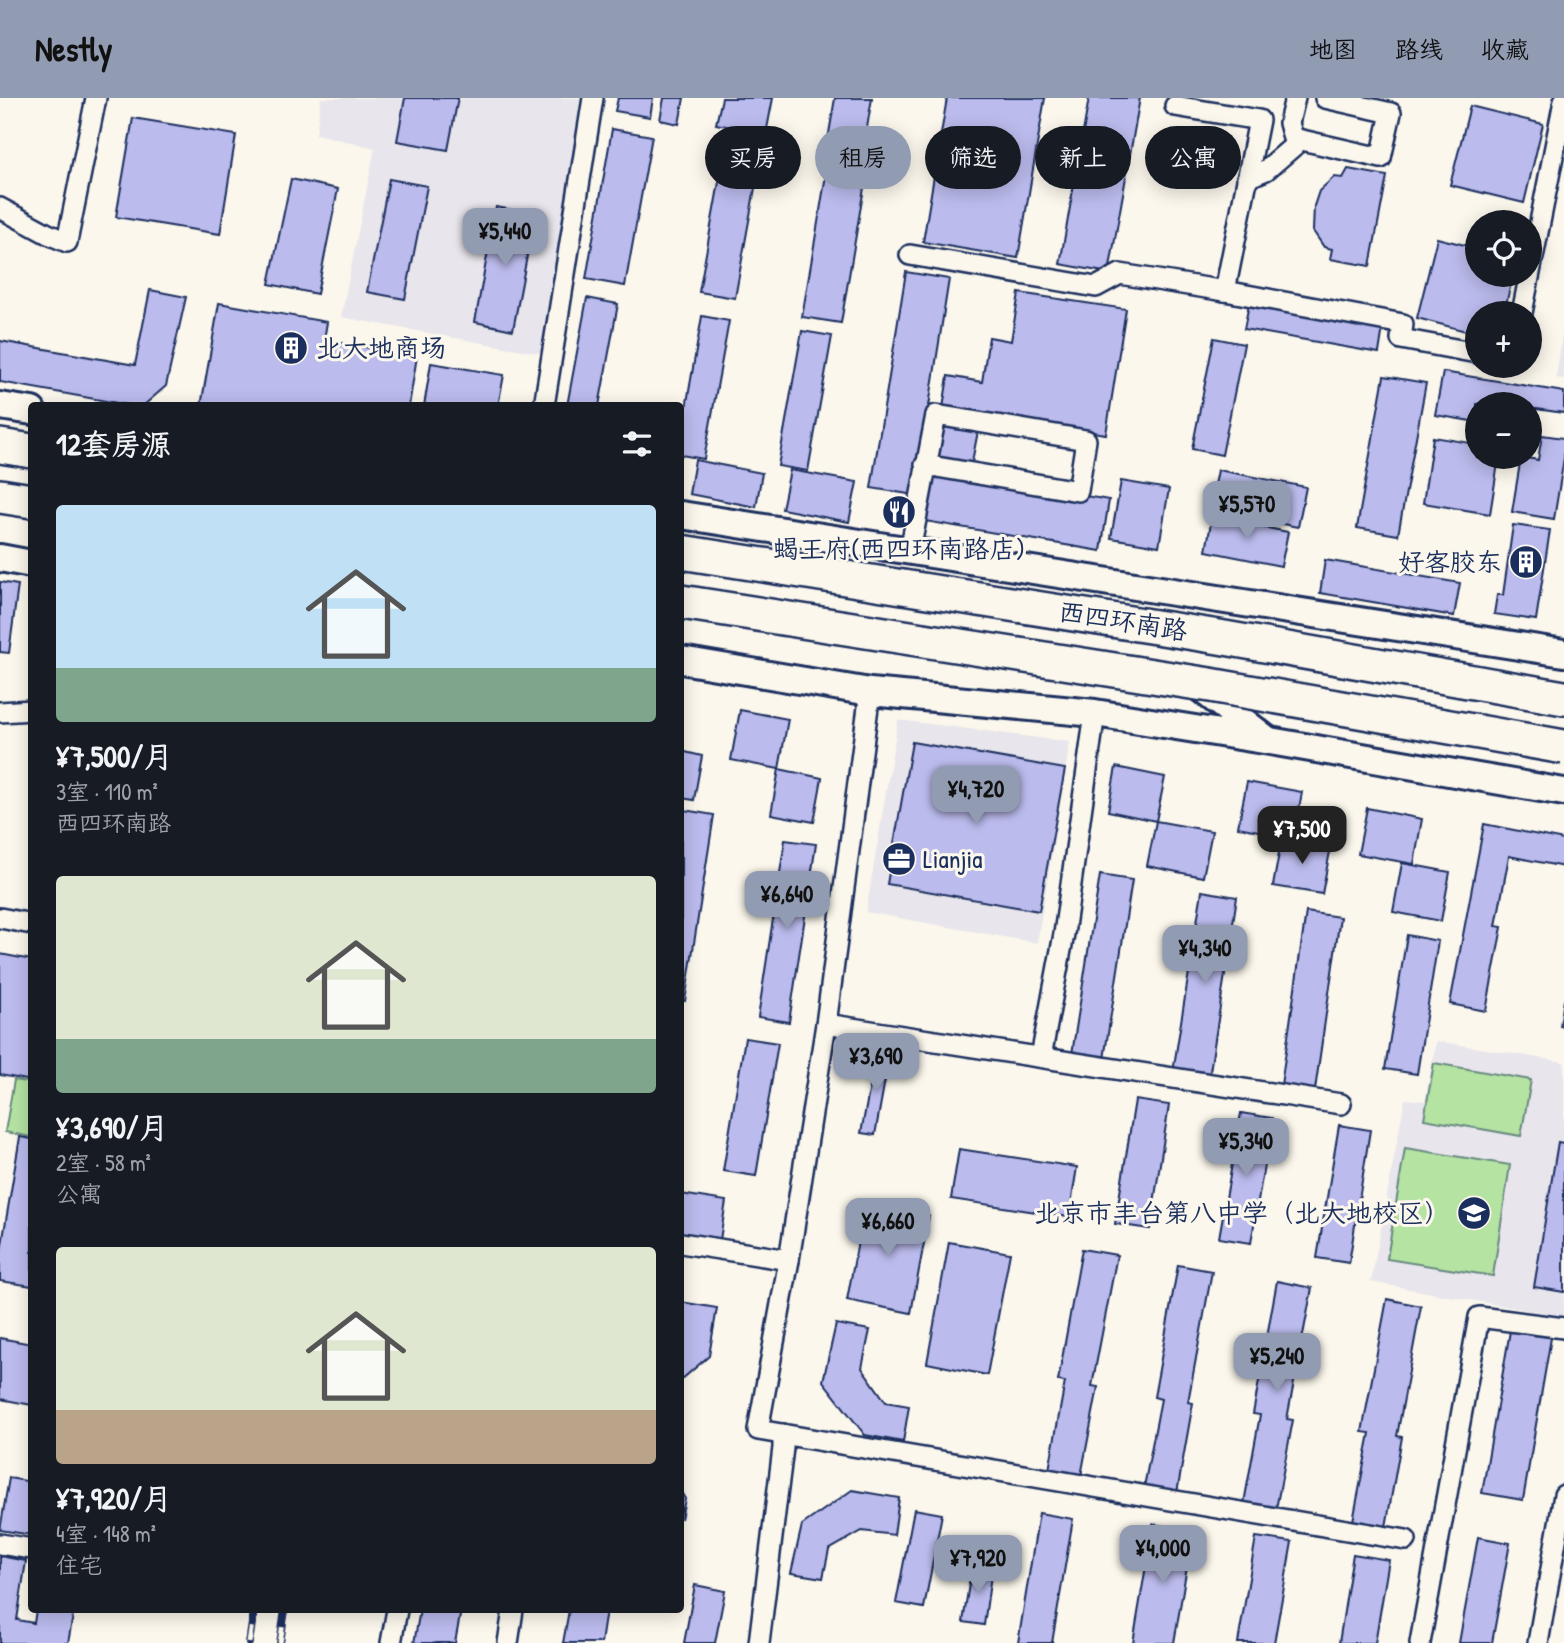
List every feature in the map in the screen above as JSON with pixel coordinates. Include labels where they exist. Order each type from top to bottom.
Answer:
[{"type":"highway","points":[[0,446],[28,450]]},
{"type":"highway","points":[[0,496],[28,500]]},
{"type":"highway","name":"西四环南路","points":[[684,552],[1219,636],[1564,698]]},
{"type":"highway","name":"西四环南路","points":[[684,602],[1210,685],[1564,747]]},
{"type":"street","points":[[0,208],[67,242],[96,98]]},
{"type":"street","points":[[545,402],[593,98]]},
{"type":"street","points":[[1247,178],[1266,170],[1295,145],[1289,122],[1295,98]]},
{"type":"street","points":[[1293,138],[1381,158],[1391,113],[1325,98]]},
{"type":"street","points":[[1524,301],[1564,101]]},
{"type":"street","points":[[1175,106],[1259,120],[1225,291]]},
{"type":"street","points":[[909,255],[1096,287],[1120,274],[1225,291],[1403,324],[1401,339],[1465,352]]},
{"type":"street","points":[[0,406],[28,410]]},
{"type":"street","points":[[909,551],[925,466],[936,415],[1086,440],[1078,491],[925,466]]},
{"type":"street","name":"西四环南路","points":[[684,515],[1564,653]]},
{"type":"street","name":"西四环南路","points":[[684,552],[1202,633],[1289,611]]},
{"type":"street","points":[[0,558],[28,563]]},
{"type":"street","name":"西四环南路","points":[[684,602],[1193,682],[1269,741]]},
{"type":"street","name":"西四环南路","points":[[684,661],[870,692],[1095,713],[1564,792]]},
{"type":"street","points":[[870,692],[826,1024],[789,1260],[758,1430],[1406,1540]]},
{"type":"street","points":[[0,712],[28,710]]},
{"type":"street","points":[[1041,1057],[1064,934],[1095,713]]},
{"type":"street","points":[[0,918],[28,923]]},
{"type":"street","points":[[826,1024],[1341,1104]]},
{"type":"street","points":[[684,1243],[789,1260]]},
{"type":"street","points":[[1420,1643],[1479,1317],[1564,1328]]},
{"type":"street","points":[[759,1643],[783,1434]]},
{"type":"street","points":[[1538,1643],[1564,1495]]},
{"type":"street","points":[[0,1544],[28,1548]]},
{"type":"street","points":[[391,1643],[396,1613]]},
{"type":"street","points":[[508,1643],[513,1613]]},
{"type":"shaded area","points":[[321,98],[581,98],[543,354],[341,317],[375,148],[316,134]]},
{"type":"shaded area","points":[[1564,322],[1564,379],[1556,378]]},
{"type":"shaded area","points":[[898,720],[1070,742],[1037,943],[866,912]]},
{"type":"shaded area","name":"北京市丰台第八中学（北大地校区）","points":[[1436,1041],[1564,1062],[1564,1317],[1371,1282],[1405,1099],[1425,1101]]},
{"type":"green space","points":[[1434,1063],[1531,1080],[1521,1136],[1424,1119]]},
{"type":"green space","points":[[14,1080],[28,1082],[28,1136],[5,1132]]},
{"type":"green space","points":[[1405,1148],[1510,1165],[1493,1276],[1387,1259]]},
{"type":"building","points":[[405,98],[458,98],[448,150],[397,141]]},
{"type":"building","points":[[618,98],[653,98],[650,117],[615,111]]},
{"type":"building","points":[[664,98],[684,98],[679,124],[660,120]]},
{"type":"building","points":[[722,98],[773,98],[768,126],[716,124]]},
{"type":"building","points":[[835,98],[872,98],[867,126],[830,126]]},
{"type":"building","points":[[947,98],[1045,98],[1040,126],[1035,126],[1035,157],[1018,258],[923,242],[932,189],[1021,189],[1021,126],[942,126]]},
{"type":"building","points":[[1089,98],[1140,98],[1131,149],[1131,126],[1084,126]]},
{"type":"building","points":[[1470,106],[1543,124],[1524,203],[1450,185]]},
{"type":"building","points":[[133,118],[236,135],[220,234],[116,217]]},
{"type":"building","points":[[612,129],[652,136],[625,286],[586,279]]},
{"type":"building","points":[[1348,169],[1387,176],[1370,266],[1330,259],[1332,249],[1324,247],[1313,231],[1314,206],[1319,191],[1334,177],[1343,178]]},
{"type":"building","points":[[291,179],[338,189],[317,294],[269,284]]},
{"type":"building","points":[[389,179],[427,186],[405,299],[367,292]]},
{"type":"building","points":[[718,189],[755,189],[735,298],[699,292]]},
{"type":"building","points":[[824,189],[864,189],[841,323],[802,317]]},
{"type":"building","points":[[1073,189],[1124,189],[1109,273],[1060,264]]},
{"type":"building","points":[[496,207],[535,214],[513,330],[475,322]]},
{"type":"building","points":[[1437,238],[1465,245],[1465,287],[1510,287],[1507,301],[1465,301],[1465,331],[1417,318]]},
{"type":"building","points":[[906,272],[949,279],[915,495],[871,488]]},
{"type":"building","points":[[150,290],[186,297],[166,386],[148,402],[112,402],[0,382],[0,341],[135,365]]},
{"type":"building","points":[[1019,293],[1126,309],[1106,434],[943,408],[948,376],[982,382],[989,337],[1011,341]]},
{"type":"building","points":[[587,298],[618,304],[600,402],[568,402]]},
{"type":"building","name":"北大地商场","points":[[219,303],[327,322],[324,340],[417,356],[410,402],[202,402]]},
{"type":"building","points":[[1249,304],[1383,327],[1379,353],[1244,329]]},
{"type":"building","points":[[702,316],[729,321],[704,459],[684,456],[684,420]]},
{"type":"building","points":[[802,331],[832,336],[808,471],[778,466]]},
{"type":"building","points":[[1214,338],[1244,344],[1222,455],[1192,449]]},
{"type":"building","points":[[431,363],[504,375],[499,402],[425,402]]},
{"type":"building","points":[[1443,372],[1465,376],[1465,378],[1564,392],[1564,413],[1542,410],[1542,392],[1465,392],[1465,420],[1435,415]]},
{"type":"building","points":[[1384,376],[1426,383],[1398,535],[1357,528]]},
{"type":"building","points":[[939,425],[978,431],[971,467],[933,461]]},
{"type":"building","points":[[1542,435],[1564,438],[1564,458],[1554,519],[1512,512],[1519,469],[1542,469]]},
{"type":"building","points":[[1433,437],[1465,442],[1465,469],[1497,469],[1490,514],[1423,503]]},
{"type":"building","points":[[695,460],[762,473],[756,507],[689,494]]},
{"type":"building","points":[[790,470],[857,482],[849,522],[782,509]]},
{"type":"building","points":[[934,470],[1109,500],[1101,551],[925,521]]},
{"type":"building","points":[[1218,470],[1306,487],[1298,527],[1210,510]]},
{"type":"building","points":[[1121,481],[1169,489],[1159,546],[1111,538]]},
{"type":"building","points":[[1212,517],[1288,532],[1281,566],[1206,551]]},
{"type":"building","name":"好客胶东","points":[[1513,525],[1550,530],[1536,620],[1494,614],[1497,595],[1503,595]]},
{"type":"building","points":[[1325,560],[1460,583],[1454,616],[1320,593]]},
{"type":"building","points":[[0,582],[18,585],[9,653],[0,652]]},
{"type":"building","points":[[740,710],[788,719],[779,769],[731,760]]},
{"type":"building","points":[[912,742],[1065,769],[1039,911],[887,884]]},
{"type":"building","points":[[684,752],[702,756],[694,800],[684,798]]},
{"type":"building","points":[[1116,767],[1165,777],[1156,821],[1108,811]]},
{"type":"building","points":[[779,769],[822,778],[814,822],[771,814]]},
{"type":"building","points":[[1247,782],[1302,792],[1294,838],[1238,827]]},
{"type":"building","points":[[1367,808],[1422,819],[1414,864],[1358,854]]},
{"type":"building","points":[[684,810],[714,815],[684,1001]]},
{"type":"building","points":[[1156,821],[1212,831],[1203,877],[1147,866]]},
{"type":"building","points":[[1484,824],[1564,840],[1564,867],[1509,856],[1496,926],[1502,927],[1486,1011],[1450,1004]]},
{"type":"building","points":[[1282,837],[1331,846],[1322,894],[1273,886]]},
{"type":"building","points":[[785,840],[816,844],[789,1022],[758,1017]]},
{"type":"building","points":[[1402,863],[1450,872],[1441,921],[1393,912]]},
{"type":"building","points":[[1100,875],[1132,880],[1104,1059],[1072,1054]]},
{"type":"building","points":[[1202,891],[1237,897],[1209,1078],[1173,1072]]},
{"type":"building","points":[[1306,912],[1340,917],[1315,1090],[1281,1085]]},
{"type":"building","points":[[1407,935],[1438,941],[1417,1074],[1385,1069]]},
{"type":"building","points":[[0,954],[28,959],[28,1080],[0,1075]]},
{"type":"building","points":[[1564,1000],[1564,1027],[1560,1026]]},
{"type":"building","points":[[745,1038],[778,1043],[756,1176],[723,1171]]},
{"type":"building","points":[[877,1050],[890,1052],[875,1135],[861,1133]]},
{"type":"building","points":[[1135,1100],[1169,1105],[1150,1229],[1115,1224]]},
{"type":"building","points":[[1241,1113],[1272,1118],[1251,1243],[1219,1238]]},
{"type":"building","points":[[1339,1125],[1370,1130],[1349,1263],[1317,1258]]},
{"type":"building","points":[[20,1137],[28,1138],[28,1285],[0,1281],[0,1256]]},
{"type":"building","points":[[1558,1142],[1564,1143],[1564,1292],[1534,1287]]},
{"type":"building","points":[[959,1149],[1077,1167],[1069,1217],[951,1199]]},
{"type":"building","points":[[684,1194],[726,1201],[720,1240],[684,1234]]},
{"type":"building","points":[[865,1204],[929,1216],[911,1313],[847,1300]]},
{"type":"building","points":[[949,1242],[1010,1253],[987,1375],[927,1363]]},
{"type":"building","points":[[1082,1249],[1117,1255],[1092,1386],[1098,1387],[1081,1476],[1049,1470],[1065,1382],[1058,1381]]},
{"type":"building","points":[[1178,1265],[1212,1271],[1188,1402],[1193,1403],[1177,1493],[1144,1487],[1161,1399],[1154,1397]]},
{"type":"building","points":[[1277,1281],[1312,1288],[1287,1419],[1293,1420],[1276,1509],[1244,1503],[1260,1415],[1253,1414]]},
{"type":"building","points":[[1387,1299],[1421,1306],[1397,1436],[1402,1437],[1386,1527],[1353,1521],[1370,1433],[1362,1432]]},
{"type":"building","points":[[684,1302],[717,1308],[709,1356],[684,1377]]},
{"type":"building","points":[[836,1324],[870,1330],[862,1368],[886,1402],[909,1406],[903,1442],[865,1435],[823,1381]]},
{"type":"building","points":[[1511,1325],[1552,1332],[1523,1500],[1482,1493]]},
{"type":"building","points":[[0,1338],[28,1343],[28,1404],[0,1399]]},
{"type":"building","points":[[9,1478],[28,1481],[28,1534],[0,1530]]},
{"type":"building","points":[[852,1490],[899,1498],[894,1535],[862,1531],[829,1550],[823,1578],[791,1573],[802,1525]]},
{"type":"building","points":[[914,1509],[942,1514],[924,1608],[896,1603]]},
{"type":"building","points":[[1039,1513],[1073,1519],[1052,1643],[1018,1643]]},
{"type":"building","points":[[1153,1524],[1193,1531],[1174,1643],[1133,1643]]},
{"type":"building","points":[[1256,1537],[1292,1542],[1274,1643],[1238,1643]]},
{"type":"building","points":[[1478,1537],[1510,1543],[1492,1643],[1459,1643]]},
{"type":"building","points":[[1353,1554],[1389,1560],[1375,1643],[1339,1643]]},
{"type":"building","points":[[0,1556],[26,1561],[17,1620],[34,1623],[36,1613],[73,1613],[68,1643],[0,1643]]},
{"type":"building","points":[[972,1565],[992,1568],[984,1625],[963,1622]]},
{"type":"building","points":[[695,1585],[725,1591],[715,1643],[684,1643]]},
{"type":"building","points":[[419,1613],[460,1613],[455,1643],[414,1643]]},
{"type":"building","points":[[568,1613],[606,1613],[601,1643],[563,1643]]},
{"type":"railway","points":[[249,1643],[254,1613]]},
{"type":"railway","points":[[280,1643],[285,1613]]},
{"type":"place","name":"北大地商场","points":[[291,348]]},
{"type":"place","name":"蝎王府(西四环南路店)","points":[[899,512]]},
{"type":"place","name":"好客胶东","points":[[1526,562]]},
{"type":"place","name":"Lianjia","points":[[899,859]]},
{"type":"place","name":"北京市丰台第八中学（北大地校区）","points":[[1474,1213]]}]
